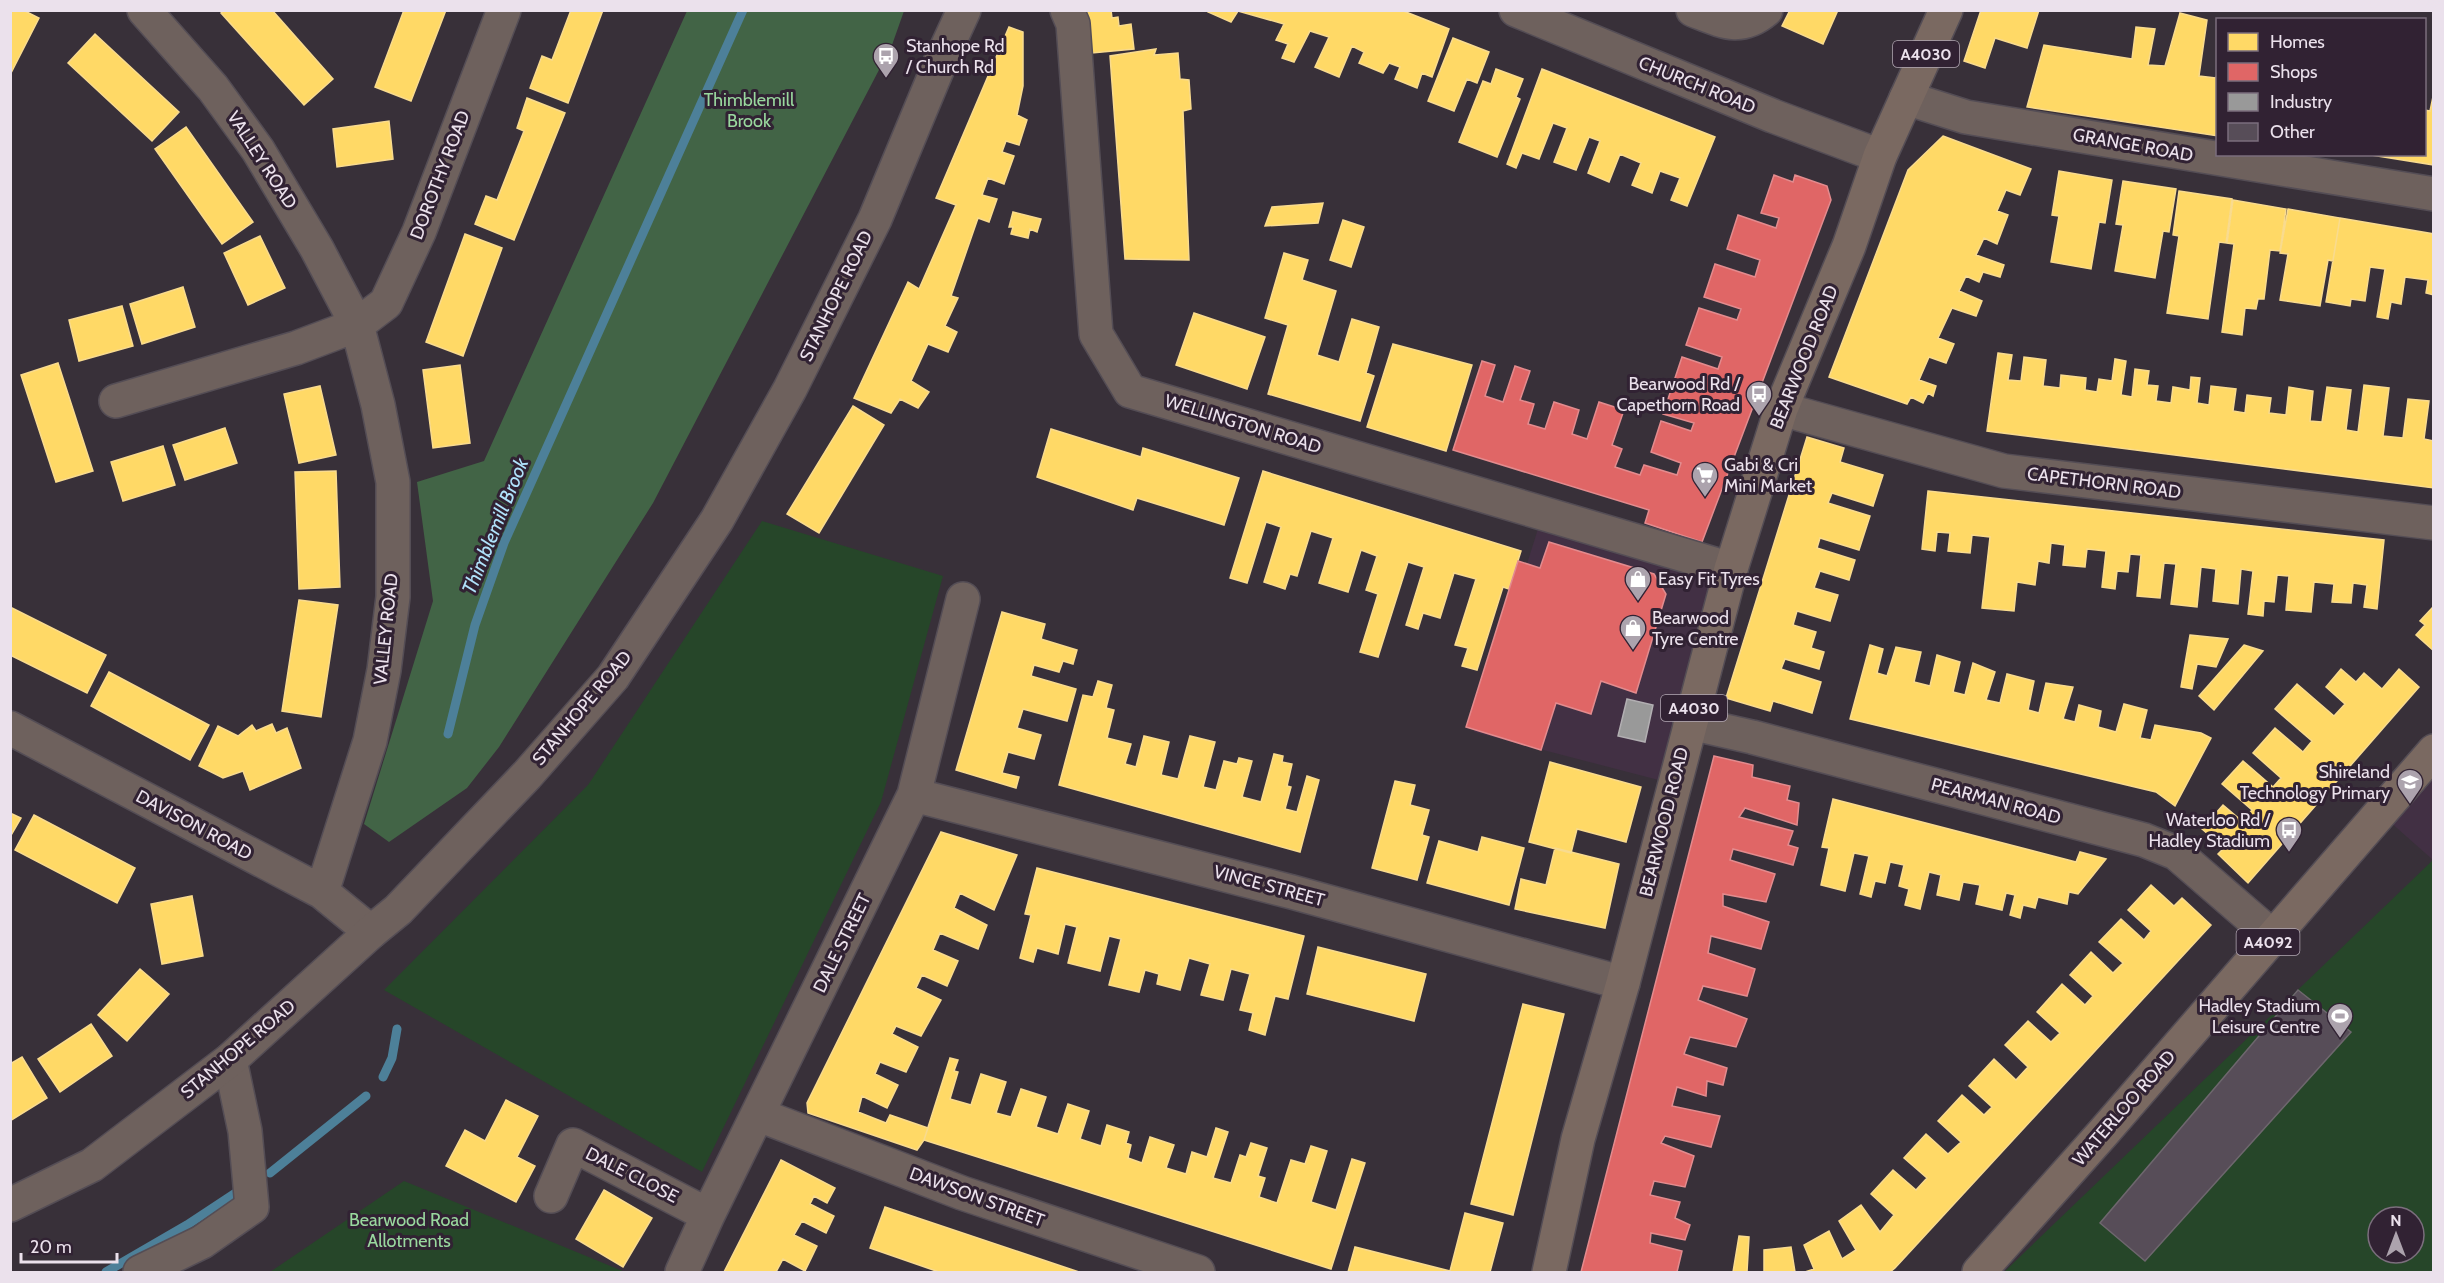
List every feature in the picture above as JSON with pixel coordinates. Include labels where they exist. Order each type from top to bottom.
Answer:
[{"type":"main road","name":"BEARWOOD ROAD","points":[[1549,1272],[1578,1139],[1623,983],[1731,569],[1781,409],[1849,246],[1880,156],[1946,10]]},
{"type":"main road","name":"WATERLOO ROAD","points":[[1978,1272],[2111,1124],[2433,751]]},
{"type":"street","name":"VALLEY ROAD","points":[[144,10],[213,88],[258,150],[318,249],[357,325],[378,405],[393,482],[393,597],[384,670],[370,741],[322,892]]},
{"type":"street","name":"DOROTHY ROAD","points":[[357,325],[386,303],[414,242],[504,10]]},
{"type":"street","name":"STANHOPE ROAD","points":[[10,1205],[92,1165],[230,1060],[398,910],[527,775],[613,677],[717,520],[790,389],[875,219],[964,10]]},
{"type":"street","name":"WELLINGTON ROAD","points":[[1067,10],[1073,24],[1096,334],[1130,391],[1731,569]]},
{"type":"street","name":"CHURCH ROAD","points":[[1516,10],[1773,116],[1880,156]]},
{"type":"street","points":[[1693,10],[1730,24],[1754,20],[1766,10]]},
{"type":"street","name":"GRANGE ROAD","points":[[1906,98],[1966,117],[2433,194]]},
{"type":"street","points":[[116,401],[296,348],[357,325]]},
{"type":"street","name":"CAPETHORN ROAD","points":[[1781,409],[2004,471],[2433,523]]},
{"type":"street","name":"DALE STREET","points":[[682,1272],[914,795],[963,599]]},
{"type":"street","name":"PEARMAN ROAD","points":[[1690,723],[1752,737],[2144,840],[2176,853],[2272,936]]},
{"type":"street","name":"DAVISON ROAD","points":[[10,728],[322,892],[371,932]]},
{"type":"street","name":"VINCE STREET","points":[[914,795],[1292,892],[1623,983]]},
{"type":"street","points":[[140,1272],[202,1242],[252,1207],[245,1131],[230,1060]]},
{"type":"street","name":"DAWSON STREET","points":[[759,1115],[962,1193],[1198,1272]]},
{"type":"street","name":"DALE CLOSE","points":[[551,1196],[573,1145],[708,1215]]},
{"type":"shaded area","points":[[1543,513],[1731,569],[1674,784],[1474,732]]},
{"type":"shaded area","name":"Shireland Technology Primary","points":[[2433,751],[2433,860],[2380,813]]},
{"type":"green space","name":"Thimblemill Brook","points":[[687,11],[904,11],[892,45],[653,503],[499,747],[467,788],[389,842],[364,824],[433,601],[417,482],[484,461]]},
{"type":"green space","points":[[762,521],[943,576],[881,802],[702,1172],[384,990],[588,785]]},
{"type":"green space","name":"Hadley Stadium Leisure Centre","points":[[2433,860],[2433,1272],[2004,1272]]},
{"type":"green space","name":"Bearwood Road Allotments","points":[[404,1181],[625,1272],[270,1272]]},
{"type":"building: Homes","points":[[10,10],[23,10],[39,18],[10,75]]},
{"type":"building: Homes","points":[[224,10],[272,10],[333,79],[304,105],[221,13]]},
{"type":"building: Homes","points":[[404,10],[446,10],[411,101],[375,87]]},
{"type":"building: Homes","points":[[571,10],[603,10],[568,103],[530,88],[542,56],[552,60]]},
{"type":"building: Homes","points":[[1087,10],[1111,10],[1112,18],[1118,17],[1119,26],[1131,24],[1134,49],[1092,53]]},
{"type":"building: Homes","points":[[1209,10],[1401,10],[1449,29],[1432,77],[1422,73],[1417,88],[1395,79],[1400,67],[1389,63],[1383,73],[1359,63],[1364,52],[1352,46],[1339,77],[1315,67],[1329,37],[1310,31],[1294,62],[1282,58],[1288,44],[1276,40],[1284,24],[1238,11],[1231,22],[1208,12]]},
{"type":"building: Homes","points":[[1790,10],[1838,10],[1823,44],[1782,26]]},
{"type":"building: Homes","points":[[1981,10],[2039,10],[2027,48],[1995,38],[1985,68],[1964,61]]},
{"type":"building: Homes","points":[[2180,13],[2207,20],[2199,76],[2216,78],[2216,136],[2027,107],[2044,45],[2132,59],[2136,27],[2155,29],[2148,65],[2165,66]]},
{"type":"building: Homes","points":[[1009,27],[1023,32],[1023,86],[1017,115],[1027,120],[1019,145],[1006,141],[1002,152],[1014,156],[1004,184],[988,178],[982,195],[997,199],[989,222],[978,218],[951,296],[958,298],[945,326],[957,332],[948,352],[928,344],[911,381],[929,392],[918,408],[900,399],[891,413],[854,398],[908,282],[919,289],[956,205],[936,198]]},
{"type":"building: Homes","points":[[95,34],[179,112],[152,141],[68,63]]},
{"type":"building: Homes","points":[[1453,38],[1489,52],[1477,83],[1467,79],[1454,111],[1428,101]]},
{"type":"building: Homes","points":[[1156,49],[1154,55],[1178,53],[1180,79],[1189,80],[1191,109],[1183,111],[1189,260],[1125,259],[1110,56]]},
{"type":"building: Homes","points":[[1496,69],[1523,79],[1516,97],[1520,99],[1497,157],[1459,142],[1483,81],[1491,84]]},
{"type":"building: Homes","points":[[1542,69],[1715,137],[1687,206],[1671,200],[1680,178],[1660,171],[1652,193],[1632,185],[1641,163],[1620,154],[1609,182],[1588,173],[1600,141],[1589,137],[1576,170],[1554,162],[1567,128],[1553,123],[1539,159],[1522,153],[1516,168],[1507,164]]},
{"type":"building: Homes","points":[[2434,92],[2434,165],[2378,156],[2426,156],[2426,110],[2430,111]]},
{"type":"building: Homes","points":[[527,98],[565,113],[514,240],[475,224],[486,196],[497,200],[524,131],[517,128]]},
{"type":"building: Homes","points":[[389,121],[393,159],[337,167],[333,129]]},
{"type":"building: Homes","points":[[186,127],[253,222],[222,244],[155,149]]},
{"type":"building: Homes","points":[[1943,136],[2031,169],[2020,195],[2006,190],[1997,211],[2008,215],[1997,244],[1984,238],[1976,255],[2004,265],[2000,277],[1983,272],[1979,282],[1966,276],[1959,291],[1982,301],[1976,316],[1952,308],[1938,338],[1954,344],[1946,363],[1929,357],[1919,380],[1936,386],[1933,396],[1928,393],[1923,403],[1911,397],[1907,404],[1829,377],[1908,170]]},
{"type":"building: Homes","points":[[2059,171],[2112,180],[2105,223],[2099,222],[2091,269],[2051,262],[2059,216],[2052,215]]},
{"type":"building: Homes","points":[[2123,181],[2176,189],[2169,232],[2163,231],[2155,278],[2115,271],[2123,225],[2116,224]]},
{"type":"building: Homes","points":[[2179,191],[2232,199],[2226,243],[2219,242],[2208,319],[2167,313],[2179,236],[2173,235]]},
{"type":"building: Homes","points":[[2233,200],[2286,209],[2280,251],[2270,250],[2264,299],[2258,299],[2256,309],[2245,308],[2242,335],[2222,332],[2234,244],[2227,243]]},
{"type":"building: Homes","points":[[1323,203],[1318,223],[1265,226],[1272,207]]},
{"type":"building: Homes","points":[[2288,209],[2340,218],[2333,261],[2328,260],[2320,306],[2280,300],[2288,254],[2280,253]]},
{"type":"building: Homes","points":[[1013,212],[1041,219],[1037,232],[1030,229],[1028,238],[1011,234],[1013,227],[1009,227]]},
{"type":"building: Homes","points":[[2340,218],[2434,234],[2434,295],[2426,293],[2428,280],[2405,277],[2401,304],[2391,302],[2388,319],[2377,317],[2385,269],[2370,267],[2365,301],[2351,299],[2350,306],[2326,302]]},
{"type":"building: Homes","points":[[1343,220],[1364,227],[1351,267],[1330,260]]},
{"type":"building: Homes","points":[[465,234],[502,248],[463,356],[426,342]]},
{"type":"building: Homes","points":[[260,236],[285,288],[248,305],[224,253]]},
{"type":"building: Homes","points":[[1284,253],[1308,260],[1302,280],[1336,291],[1317,355],[1339,362],[1352,319],[1379,327],[1366,373],[1374,376],[1360,421],[1268,394],[1288,325],[1265,318]]},
{"type":"building: Homes","points":[[183,287],[195,327],[142,344],[130,304]]},
{"type":"building: Homes","points":[[122,306],[133,346],[79,361],[69,320]]},
{"type":"building: Homes","points":[[1194,313],[1265,337],[1247,389],[1176,365]]},
{"type":"building: Homes","points":[[1393,344],[1472,365],[1446,451],[1367,427]]},
{"type":"building: Homes","points":[[1998,353],[2012,355],[2008,380],[2021,381],[2024,357],[2046,360],[2043,386],[2060,388],[2061,375],[2086,378],[2085,390],[2097,392],[2099,379],[2112,381],[2115,359],[2126,361],[2121,395],[2132,397],[2135,369],[2149,371],[2147,385],[2158,386],[2156,401],[2171,403],[2173,387],[2190,390],[2191,377],[2200,378],[2197,403],[2209,405],[2211,386],[2236,389],[2233,411],[2245,413],[2247,395],[2271,398],[2269,413],[2286,415],[2289,387],[2313,391],[2310,421],[2322,422],[2327,387],[2351,390],[2346,430],[2358,432],[2364,385],[2389,388],[2383,436],[2403,438],[2408,399],[2429,401],[2424,439],[2434,441],[2434,488],[1987,431]]},
{"type":"building: Homes","points":[[58,363],[93,471],[56,482],[21,375]]},
{"type":"building: Homes","points":[[460,365],[470,443],[433,448],[423,370]]},
{"type":"building: Homes","points":[[320,386],[336,455],[299,463],[284,394]]},
{"type":"building: Homes","points":[[853,406],[884,425],[819,533],[787,514]]},
{"type":"building: Homes","points":[[225,428],[237,463],[185,480],[173,445]]},
{"type":"building: Homes","points":[[1051,429],[1141,457],[1143,448],[1239,478],[1224,525],[1137,498],[1133,510],[1037,477]]},
{"type":"building: Homes","points":[[1807,437],[1844,448],[1840,462],[1883,475],[1873,506],[1832,493],[1828,503],[1870,516],[1859,550],[1820,538],[1817,548],[1855,560],[1849,580],[1820,571],[1814,588],[1838,595],[1830,621],[1797,611],[1793,625],[1816,632],[1811,648],[1824,652],[1819,669],[1785,659],[1781,669],[1821,682],[1812,713],[1773,701],[1770,711],[1726,698]]},
{"type":"building: Homes","points":[[163,446],[175,485],[123,501],[111,462]]},
{"type":"building: Homes","points":[[336,471],[340,587],[299,589],[295,472]]},
{"type":"building: Homes","points":[[1263,471],[1521,551],[1509,589],[1503,587],[1477,670],[1462,666],[1468,648],[1455,645],[1476,579],[1454,573],[1440,618],[1423,613],[1418,629],[1406,625],[1424,567],[1408,562],[1378,657],[1360,652],[1378,594],[1366,590],[1377,556],[1361,550],[1348,592],[1319,583],[1333,538],[1311,531],[1297,576],[1290,574],[1285,589],[1264,582],[1281,527],[1266,522],[1247,583],[1230,578]]},
{"type":"building: Homes","points":[[1928,491],[2384,540],[2377,609],[2364,607],[2367,585],[2353,583],[2351,603],[2332,602],[2334,584],[2314,582],[2311,612],[2286,610],[2289,576],[2277,575],[2274,602],[2264,601],[2263,616],[2248,614],[2253,571],[2241,569],[2238,604],[2213,601],[2216,569],[2201,567],[2197,607],[2171,604],[2176,564],[2164,563],[2160,598],[2137,596],[2141,555],[2130,554],[2128,572],[2117,571],[2115,589],[2102,587],[2106,551],[2087,549],[2085,567],[2063,565],[2065,545],[2051,543],[2049,563],[2038,561],[2035,585],[2017,582],[2014,611],[1982,608],[1990,537],[1972,535],[1970,553],[1948,551],[1950,533],[1937,532],[1935,551],[1922,549]]},
{"type":"building: Homes","points":[[299,600],[338,605],[321,717],[282,711]]},
{"type":"building: Homes","points":[[2434,606],[2434,651],[2416,635],[2425,625],[2420,621]]},
{"type":"building: Homes","points":[[10,607],[106,655],[87,693],[10,655]]},
{"type":"building: Homes","points":[[1002,612],[1045,624],[1041,639],[1077,650],[1073,664],[1063,661],[1059,672],[1034,665],[1031,676],[1076,689],[1067,721],[1023,709],[1017,728],[1041,735],[1034,759],[1008,752],[1002,773],[1019,777],[1016,788],[956,770]]},
{"type":"building: Homes","points":[[2190,635],[2228,639],[2216,667],[2197,664],[2192,689],[2181,687]]},
{"type":"building: Homes","points":[[1870,645],[1883,649],[1877,673],[1887,676],[1896,647],[1921,652],[1914,682],[1930,686],[1937,655],[1960,662],[1953,692],[1965,695],[1973,663],[1995,672],[1986,700],[2000,703],[2007,674],[2034,681],[2028,710],[2039,713],[2046,683],[2073,687],[2063,719],[2075,722],[2079,705],[2101,711],[2098,727],[2116,732],[2124,704],[2147,710],[2140,738],[2151,740],[2155,725],[2201,733],[2211,738],[2175,806],[2156,792],[1850,719]]},
{"type":"building: Homes","points":[[2244,645],[2263,651],[2214,710],[2199,696]]},
{"type":"building: Homes","points":[[2341,669],[2356,682],[2364,673],[2382,689],[2399,669],[2419,687],[2248,883],[2218,854],[2224,848],[2202,829],[2223,805],[2242,821],[2252,810],[2222,784],[2243,761],[2273,787],[2281,778],[2253,753],[2275,728],[2303,752],[2312,741],[2275,709],[2297,684],[2334,716],[2345,704],[2326,687]]},
{"type":"building: Homes","points":[[109,672],[209,725],[190,760],[91,706]]},
{"type":"building: Homes","points":[[1098,681],[1112,685],[1106,708],[1114,710],[1107,738],[1131,744],[1125,764],[1136,767],[1144,736],[1169,742],[1161,775],[1178,779],[1190,736],[1215,742],[1203,787],[1216,790],[1224,761],[1237,764],[1239,758],[1252,761],[1242,797],[1261,802],[1274,754],[1283,756],[1282,762],[1292,764],[1287,786],[1291,787],[1285,809],[1297,812],[1307,776],[1319,780],[1300,852],[1059,785],[1083,695],[1093,697]]},
{"type":"building: Homes","points":[[272,724],[276,733],[287,728],[301,768],[250,790],[243,771],[223,778],[199,766],[218,726],[238,736],[252,725],[256,731]]},
{"type":"building: Homes","points":[[1550,762],[1641,787],[1626,842],[1577,829],[1571,853],[1529,842]]},
{"type":"building: Homes","points":[[1395,781],[1415,785],[1410,805],[1429,810],[1422,835],[1429,837],[1417,880],[1372,868]]},
{"type":"building: Homes","points":[[1833,799],[2076,862],[2080,852],[2106,859],[2078,894],[2069,892],[2067,904],[2038,897],[2035,908],[2023,905],[2020,918],[2010,915],[2015,895],[2006,893],[2002,910],[1976,904],[1980,885],[1963,882],[1959,900],[1937,895],[1941,875],[1929,872],[1920,909],[1905,905],[1909,889],[1899,886],[1904,865],[1890,862],[1885,883],[1875,881],[1871,897],[1860,894],[1869,856],[1854,853],[1845,891],[1821,885],[1829,848],[1822,847]]},
{"type":"building: Homes","points":[[10,813],[21,818],[10,837]]},
{"type":"building: Homes","points":[[34,815],[135,868],[117,903],[15,850]]},
{"type":"building: Homes","points":[[941,832],[1017,855],[994,910],[960,893],[954,908],[987,925],[978,949],[940,933],[933,950],[958,961],[947,986],[922,975],[916,988],[941,1000],[921,1036],[896,1026],[892,1034],[918,1047],[906,1072],[880,1062],[875,1074],[898,1085],[887,1108],[862,1096],[858,1112],[886,1123],[890,1115],[928,1128],[917,1150],[808,1113],[807,1103]]},
{"type":"building: Homes","points":[[1482,837],[1524,848],[1509,905],[1427,883],[1439,841],[1478,852]]},
{"type":"building: Homes","points":[[1555,848],[1619,864],[1605,928],[1515,909],[1521,879],[1546,885]]},
{"type":"building: Homes","points":[[1037,868],[1304,936],[1288,999],[1275,996],[1265,1035],[1249,1030],[1253,1013],[1240,1010],[1250,974],[1231,969],[1223,1000],[1201,995],[1210,964],[1189,958],[1180,990],[1157,984],[1159,974],[1145,970],[1139,992],[1109,985],[1121,939],[1109,936],[1100,971],[1068,963],[1077,927],[1065,924],[1058,954],[1037,948],[1033,962],[1020,958],[1031,915],[1025,914]]},
{"type":"building: Homes","points":[[2151,885],[2174,906],[2182,898],[2211,925],[1895,1268],[1890,1272],[1805,1272],[1814,1269],[1804,1245],[1829,1231],[1842,1259],[1856,1250],[1839,1221],[1861,1205],[1880,1232],[1894,1215],[1871,1194],[1893,1170],[1916,1190],[1927,1178],[1904,1158],[1926,1134],[1948,1154],[1961,1142],[1938,1121],[1962,1095],[1984,1115],[1992,1107],[1969,1086],[1994,1059],[2016,1080],[2028,1067],[2005,1045],[2028,1021],[2051,1042],[2060,1033],[2037,1012],[2062,984],[2085,1005],[2093,996],[2070,975],[2091,952],[2113,973],[2123,963],[2099,942],[2121,919],[2144,940],[2151,931],[2128,910]]},
{"type":"building: Homes","points":[[192,896],[203,956],[162,964],[151,904]]},
{"type":"building: Homes","points":[[1318,947],[1426,974],[1414,1021],[1307,994]]},
{"type":"building: Homes","points":[[140,969],[169,994],[127,1041],[98,1015]]},
{"type":"building: Homes","points":[[1523,1004],[1564,1014],[1513,1215],[1471,1204]]},
{"type":"building: Homes","points":[[91,1024],[112,1056],[60,1092],[38,1059]]},
{"type":"building: Homes","points":[[22,1057],[47,1098],[10,1121],[10,1064]]},
{"type":"building: Homes","points":[[950,1058],[958,1060],[954,1071],[958,1072],[950,1099],[971,1105],[981,1074],[1006,1082],[996,1113],[1011,1117],[1021,1089],[1046,1097],[1036,1127],[1058,1134],[1068,1104],[1089,1111],[1080,1139],[1101,1146],[1107,1125],[1129,1132],[1126,1143],[1131,1145],[1128,1158],[1142,1163],[1150,1137],[1174,1145],[1166,1168],[1186,1174],[1192,1152],[1207,1157],[1216,1128],[1228,1132],[1213,1178],[1231,1183],[1240,1155],[1246,1157],[1251,1143],[1267,1148],[1258,1176],[1265,1178],[1259,1197],[1277,1203],[1291,1160],[1305,1164],[1311,1146],[1327,1151],[1311,1202],[1336,1210],[1352,1159],[1365,1163],[1331,1269],[924,1140]]},
{"type":"building: Homes","points":[[506,1100],[538,1116],[517,1157],[535,1166],[516,1202],[446,1166],[465,1130],[485,1141]]},
{"type":"building: Homes","points":[[781,1160],[835,1188],[827,1203],[814,1196],[810,1204],[834,1216],[826,1233],[802,1221],[794,1235],[817,1246],[805,1271],[783,1259],[776,1272],[724,1272]]},
{"type":"building: Homes","points":[[604,1190],[652,1218],[623,1267],[576,1239]]},
{"type":"building: Homes","points":[[885,1207],[1079,1272],[939,1272],[870,1248]]},
{"type":"building: Homes","points":[[1465,1213],[1503,1223],[1490,1272],[1348,1272],[1355,1247],[1450,1271]]},
{"type":"building: Homes","points":[[1739,1236],[1749,1237],[1747,1272],[1733,1272]]},
{"type":"building: Homes","points":[[1791,1247],[1795,1272],[1764,1272],[1764,1250]]},
{"type":"building: Shops","points":[[1774,175],[1793,182],[1795,175],[1827,186],[1831,200],[1702,542],[1645,523],[1649,510],[1453,450],[1482,361],[1495,365],[1485,396],[1503,402],[1515,366],[1530,371],[1520,400],[1534,404],[1528,424],[1545,429],[1554,402],[1579,410],[1572,434],[1587,439],[1599,402],[1624,410],[1612,445],[1622,449],[1615,467],[1640,475],[1644,465],[1677,475],[1681,463],[1651,452],[1661,421],[1691,431],[1694,423],[1663,414],[1682,357],[1718,369],[1722,357],[1686,345],[1699,308],[1737,320],[1741,309],[1704,297],[1715,264],[1755,277],[1760,260],[1727,249],[1738,215],[1776,228],[1779,218],[1761,213]]},
{"type":"building: Shops","points":[[1549,542],[1654,574],[1666,594],[1636,693],[1601,681],[1591,714],[1556,703],[1541,750],[1466,727],[1518,561],[1540,568]]},
{"type":"building: Shops","points":[[1714,756],[1753,765],[1752,777],[1790,786],[1787,800],[1799,803],[1797,825],[1745,808],[1739,817],[1793,831],[1788,845],[1798,848],[1793,865],[1733,849],[1730,860],[1775,874],[1766,902],[1723,894],[1723,906],[1769,922],[1761,949],[1711,936],[1708,953],[1755,969],[1747,996],[1703,986],[1698,1000],[1747,1019],[1736,1047],[1690,1037],[1684,1054],[1727,1068],[1723,1085],[1707,1081],[1706,1096],[1677,1087],[1672,1106],[1720,1116],[1711,1147],[1665,1136],[1661,1143],[1694,1156],[1685,1187],[1654,1181],[1650,1195],[1680,1202],[1675,1218],[1690,1225],[1685,1240],[1651,1233],[1650,1243],[1682,1251],[1677,1272],[1581,1272]]},
{"type":"building: Industry","points":[[1627,699],[1653,705],[1645,742],[1618,736]]},
{"type":"building: Other","points":[[2298,990],[2351,1032],[2145,1261],[2100,1223]]},
{"type":"waterway","name":"Thimblemill Brook","points":[[448,734],[475,625],[504,543],[743,10]]},
{"type":"waterway","name":"Thimblemill Brook","points":[[383,1077],[392,1058],[397,1029]]},
{"type":"waterway","name":"Thimblemill Brook","points":[[270,1173],[366,1096]]},
{"type":"waterway","name":"Thimblemill Brook","points":[[106,1272],[187,1225],[237,1192]]},
{"type":"place","name":"Stanhope Rd / Church Rd","points":[[886,79]]},
{"type":"place","name":"Bearwood Rd / Capethorn Road","points":[[1759,417]]},
{"type":"place","name":"Gabi & Cri Mini Market","points":[[1705,498]]},
{"type":"place","name":"Easy Fit Tyres","points":[[1638,602]]},
{"type":"place","name":"Bearwood Tyre Centre","points":[[1633,651]]},
{"type":"place","name":"Shireland Technology Primary","points":[[2410,805]]},
{"type":"place","name":"Waterloo Rd / Hadley Stadium","points":[[2289,853]]},
{"type":"place","name":"Hadley Stadium Leisure Centre","points":[[2340,1039]]}]
